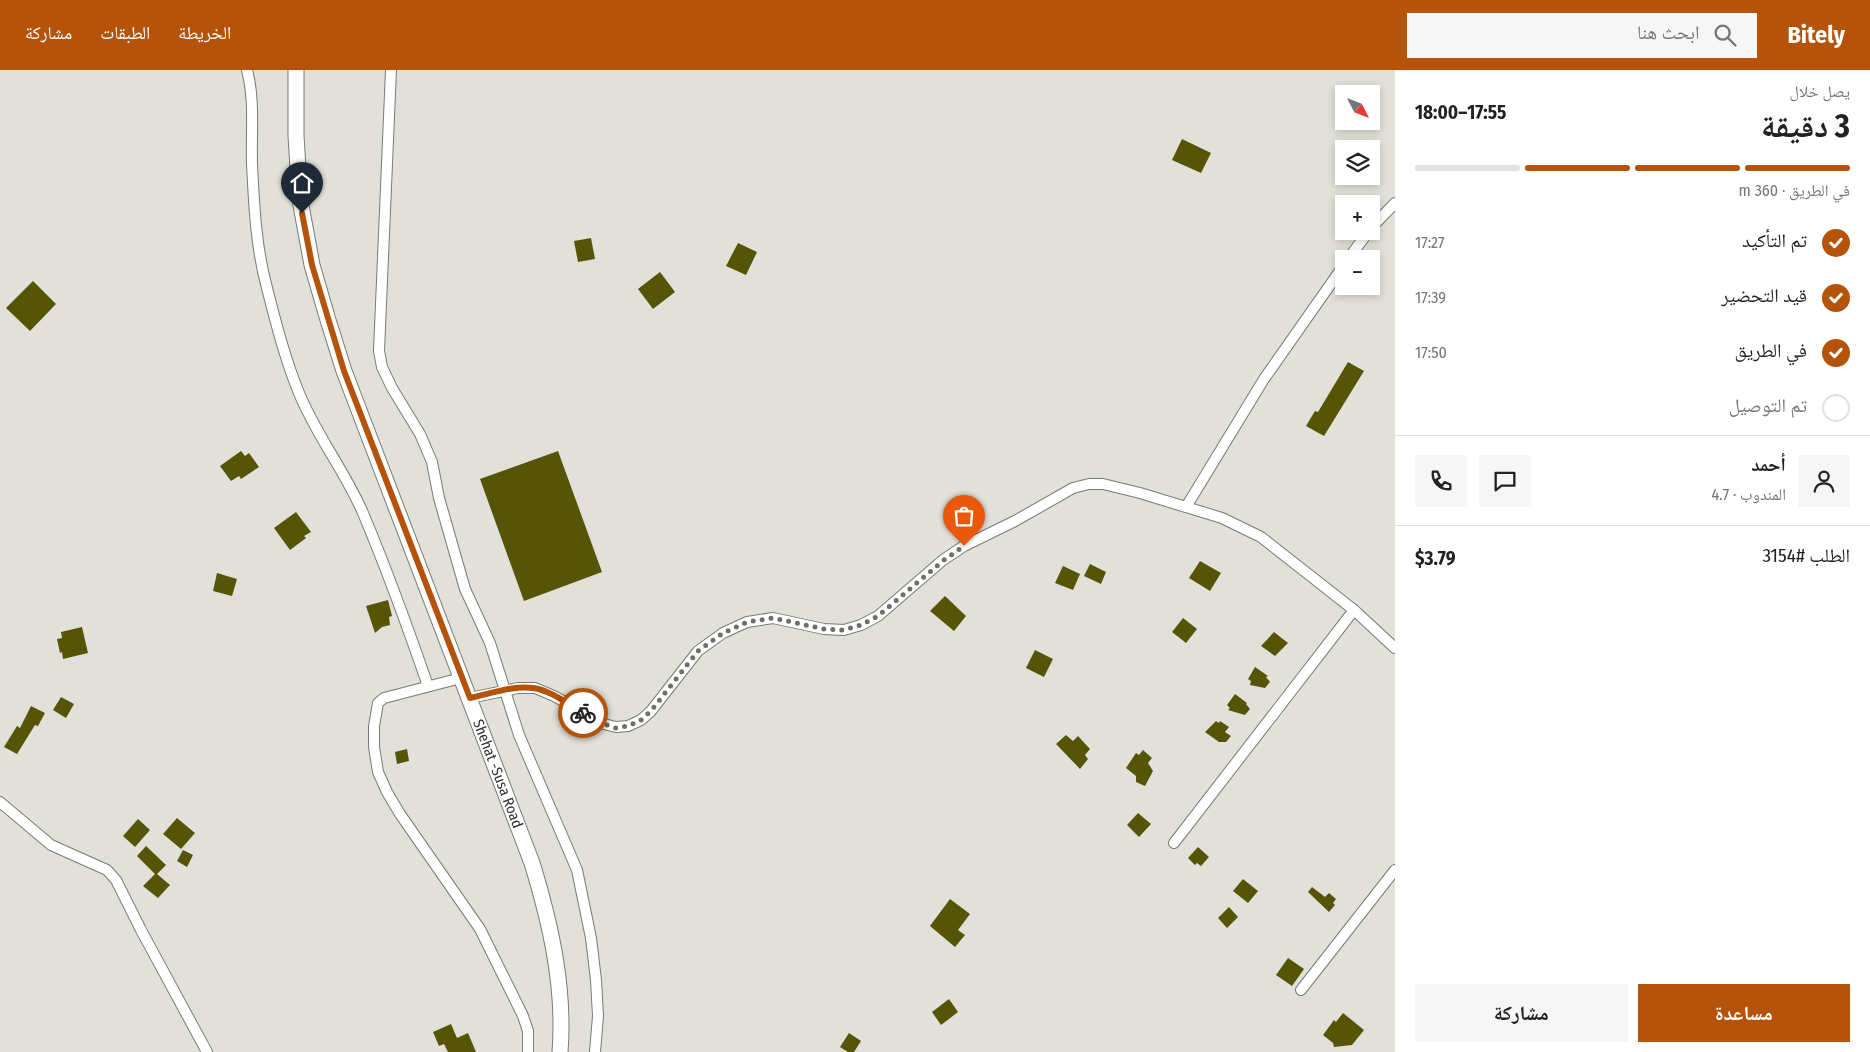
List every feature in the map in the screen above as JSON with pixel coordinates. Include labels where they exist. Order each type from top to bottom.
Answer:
[{"type":"main road","name":"Shehat -Susa Road","points":[[296,70],[296,136],[300,200],[312,265],[344,371],[470,698],[544,901],[559,980],[560,1052]]},
{"type":"street","points":[[247,70],[252,108],[252,164],[256,232],[266,286],[283,345],[299,393],[315,426],[349,483],[363,513],[428,686]]},
{"type":"street","points":[[391,70],[379,351],[382,367],[392,388],[420,434],[432,462],[439,498],[465,589],[490,643],[519,736],[576,870],[591,938],[596,980],[598,1016],[595,1052]]},
{"type":"street","points":[[1380,219],[1395,203]]},
{"type":"street","points":[[1186,507],[1264,379],[1335,278]]},
{"type":"street","points":[[470,698],[518,688],[535,688],[554,696],[604,724],[616,728],[628,726],[641,720],[651,711],[698,651],[723,633],[747,622],[773,618],[824,629],[844,630],[861,625],[878,616],[944,560],[964,546],[1074,488],[1089,484],[1103,484],[1140,493],[1222,518],[1261,537],[1354,610],[1395,648]]},
{"type":"street","points":[[1174,843],[1354,610]]},
{"type":"street","points":[[461,678],[384,698],[378,703],[374,747],[378,772],[386,792],[400,814],[480,929],[523,1016],[528,1031],[528,1052]]},
{"type":"street","points":[[0,802],[51,845],[107,870],[116,880],[140,930],[207,1052]]},
{"type":"street","points":[[1301,990],[1395,870]]},
{"type":"building","points":[[1182,139],[1211,153],[1201,173],[1172,160]]},
{"type":"building","points":[[591,238],[595,259],[578,262],[574,241]]},
{"type":"building","points":[[738,243],[757,252],[746,275],[726,266]]},
{"type":"building","points":[[660,272],[675,292],[653,309],[638,289]]},
{"type":"building","points":[[33,281],[56,304],[30,331],[6,308]]},
{"type":"building","points":[[1348,362],[1364,371],[1324,436],[1306,426],[1315,411],[1318,412]]},
{"type":"building","points":[[241,451],[245,456],[249,453],[259,467],[241,479],[239,476],[231,481],[220,466]]},
{"type":"building","points":[[558,451],[602,572],[524,601],[480,479]]},
{"type":"building","points":[[296,512],[311,532],[304,536],[306,538],[290,550],[274,528]]},
{"type":"building","points":[[1200,561],[1221,573],[1210,591],[1189,578]]},
{"type":"building","points":[[1090,564],[1106,572],[1101,584],[1084,576]]},
{"type":"building","points":[[1063,566],[1080,574],[1073,590],[1055,583]]},
{"type":"building","points":[[217,573],[237,579],[232,596],[213,591]]},
{"type":"building","points":[[945,596],[966,616],[954,631],[930,611]]},
{"type":"building","points":[[388,600],[392,616],[389,617],[390,625],[382,627],[375,633],[366,606]]},
{"type":"building","points":[[1183,618],[1197,629],[1186,643],[1172,632]]},
{"type":"building","points":[[82,627],[88,653],[63,659],[57,639],[62,638],[61,632]]},
{"type":"building","points":[[1274,632],[1288,643],[1275,656],[1261,646]]},
{"type":"building","points":[[1035,650],[1053,659],[1044,677],[1026,668]]},
{"type":"building","points":[[1255,667],[1268,676],[1266,677],[1270,682],[1265,688],[1250,685],[1251,681],[1248,679]]},
{"type":"building","points":[[1235,694],[1247,703],[1250,709],[1245,715],[1228,710],[1230,708],[1227,705]]},
{"type":"building","points":[[61,697],[74,704],[66,718],[53,710]]},
{"type":"building","points":[[31,706],[45,713],[38,726],[35,725],[17,754],[4,747],[17,726],[20,728]]},
{"type":"building","points":[[1216,721],[1219,723],[1220,721],[1229,727],[1225,732],[1231,736],[1226,742],[1219,742],[1205,732]]},
{"type":"building","points":[[1066,735],[1073,741],[1078,736],[1090,749],[1085,755],[1088,759],[1080,769],[1056,744]]},
{"type":"building","points":[[407,749],[409,761],[397,764],[395,752]]},
{"type":"building","points":[[1143,750],[1152,758],[1148,763],[1153,771],[1145,786],[1136,782],[1136,776],[1126,768],[1136,753],[1139,755]]},
{"type":"building","points":[[1138,813],[1151,824],[1139,837],[1127,825]]},
{"type":"building","points":[[177,818],[195,833],[181,849],[163,834]]},
{"type":"building","points":[[138,819],[150,830],[135,847],[123,836]]},
{"type":"building","points":[[146,846],[166,865],[157,874],[170,885],[158,898],[143,886],[155,874],[137,856]]},
{"type":"building","points":[[1198,847],[1209,857],[1201,866],[1197,863],[1195,865],[1188,858]]},
{"type":"building","points":[[183,850],[193,855],[187,867],[177,861]]},
{"type":"building","points":[[1243,879],[1258,891],[1248,903],[1233,891]]},
{"type":"building","points":[[1312,887],[1325,897],[1329,893],[1336,899],[1333,903],[1335,905],[1329,912],[1308,892]]},
{"type":"building","points":[[950,899],[970,914],[958,930],[965,935],[955,947],[930,926]]},
{"type":"building","points":[[1229,907],[1238,917],[1227,928],[1218,918]]},
{"type":"building","points":[[1288,958],[1304,969],[1292,986],[1276,975]]},
{"type":"building","points":[[949,999],[958,1012],[941,1025],[932,1012]]},
{"type":"building","points":[[1343,1013],[1364,1030],[1352,1045],[1334,1047],[1333,1043],[1323,1035],[1334,1020],[1336,1022]]},
{"type":"building","points":[[451,1024],[457,1038],[468,1033],[476,1052],[448,1052],[444,1044],[439,1046],[433,1032]]},
{"type":"building","points":[[849,1033],[861,1041],[854,1052],[848,1052],[840,1047]]},
{"type":"way so far","points":[[583,713],[616,728],[628,726],[641,720],[651,711],[698,651],[723,633],[747,622],[773,618],[824,629],[844,630],[861,625],[878,616],[895,603],[944,560],[964,546]]},
{"type":"route","points":[[302,213],[312,265],[344,371],[470,698],[518,688],[535,688],[554,696],[583,713]]}]
